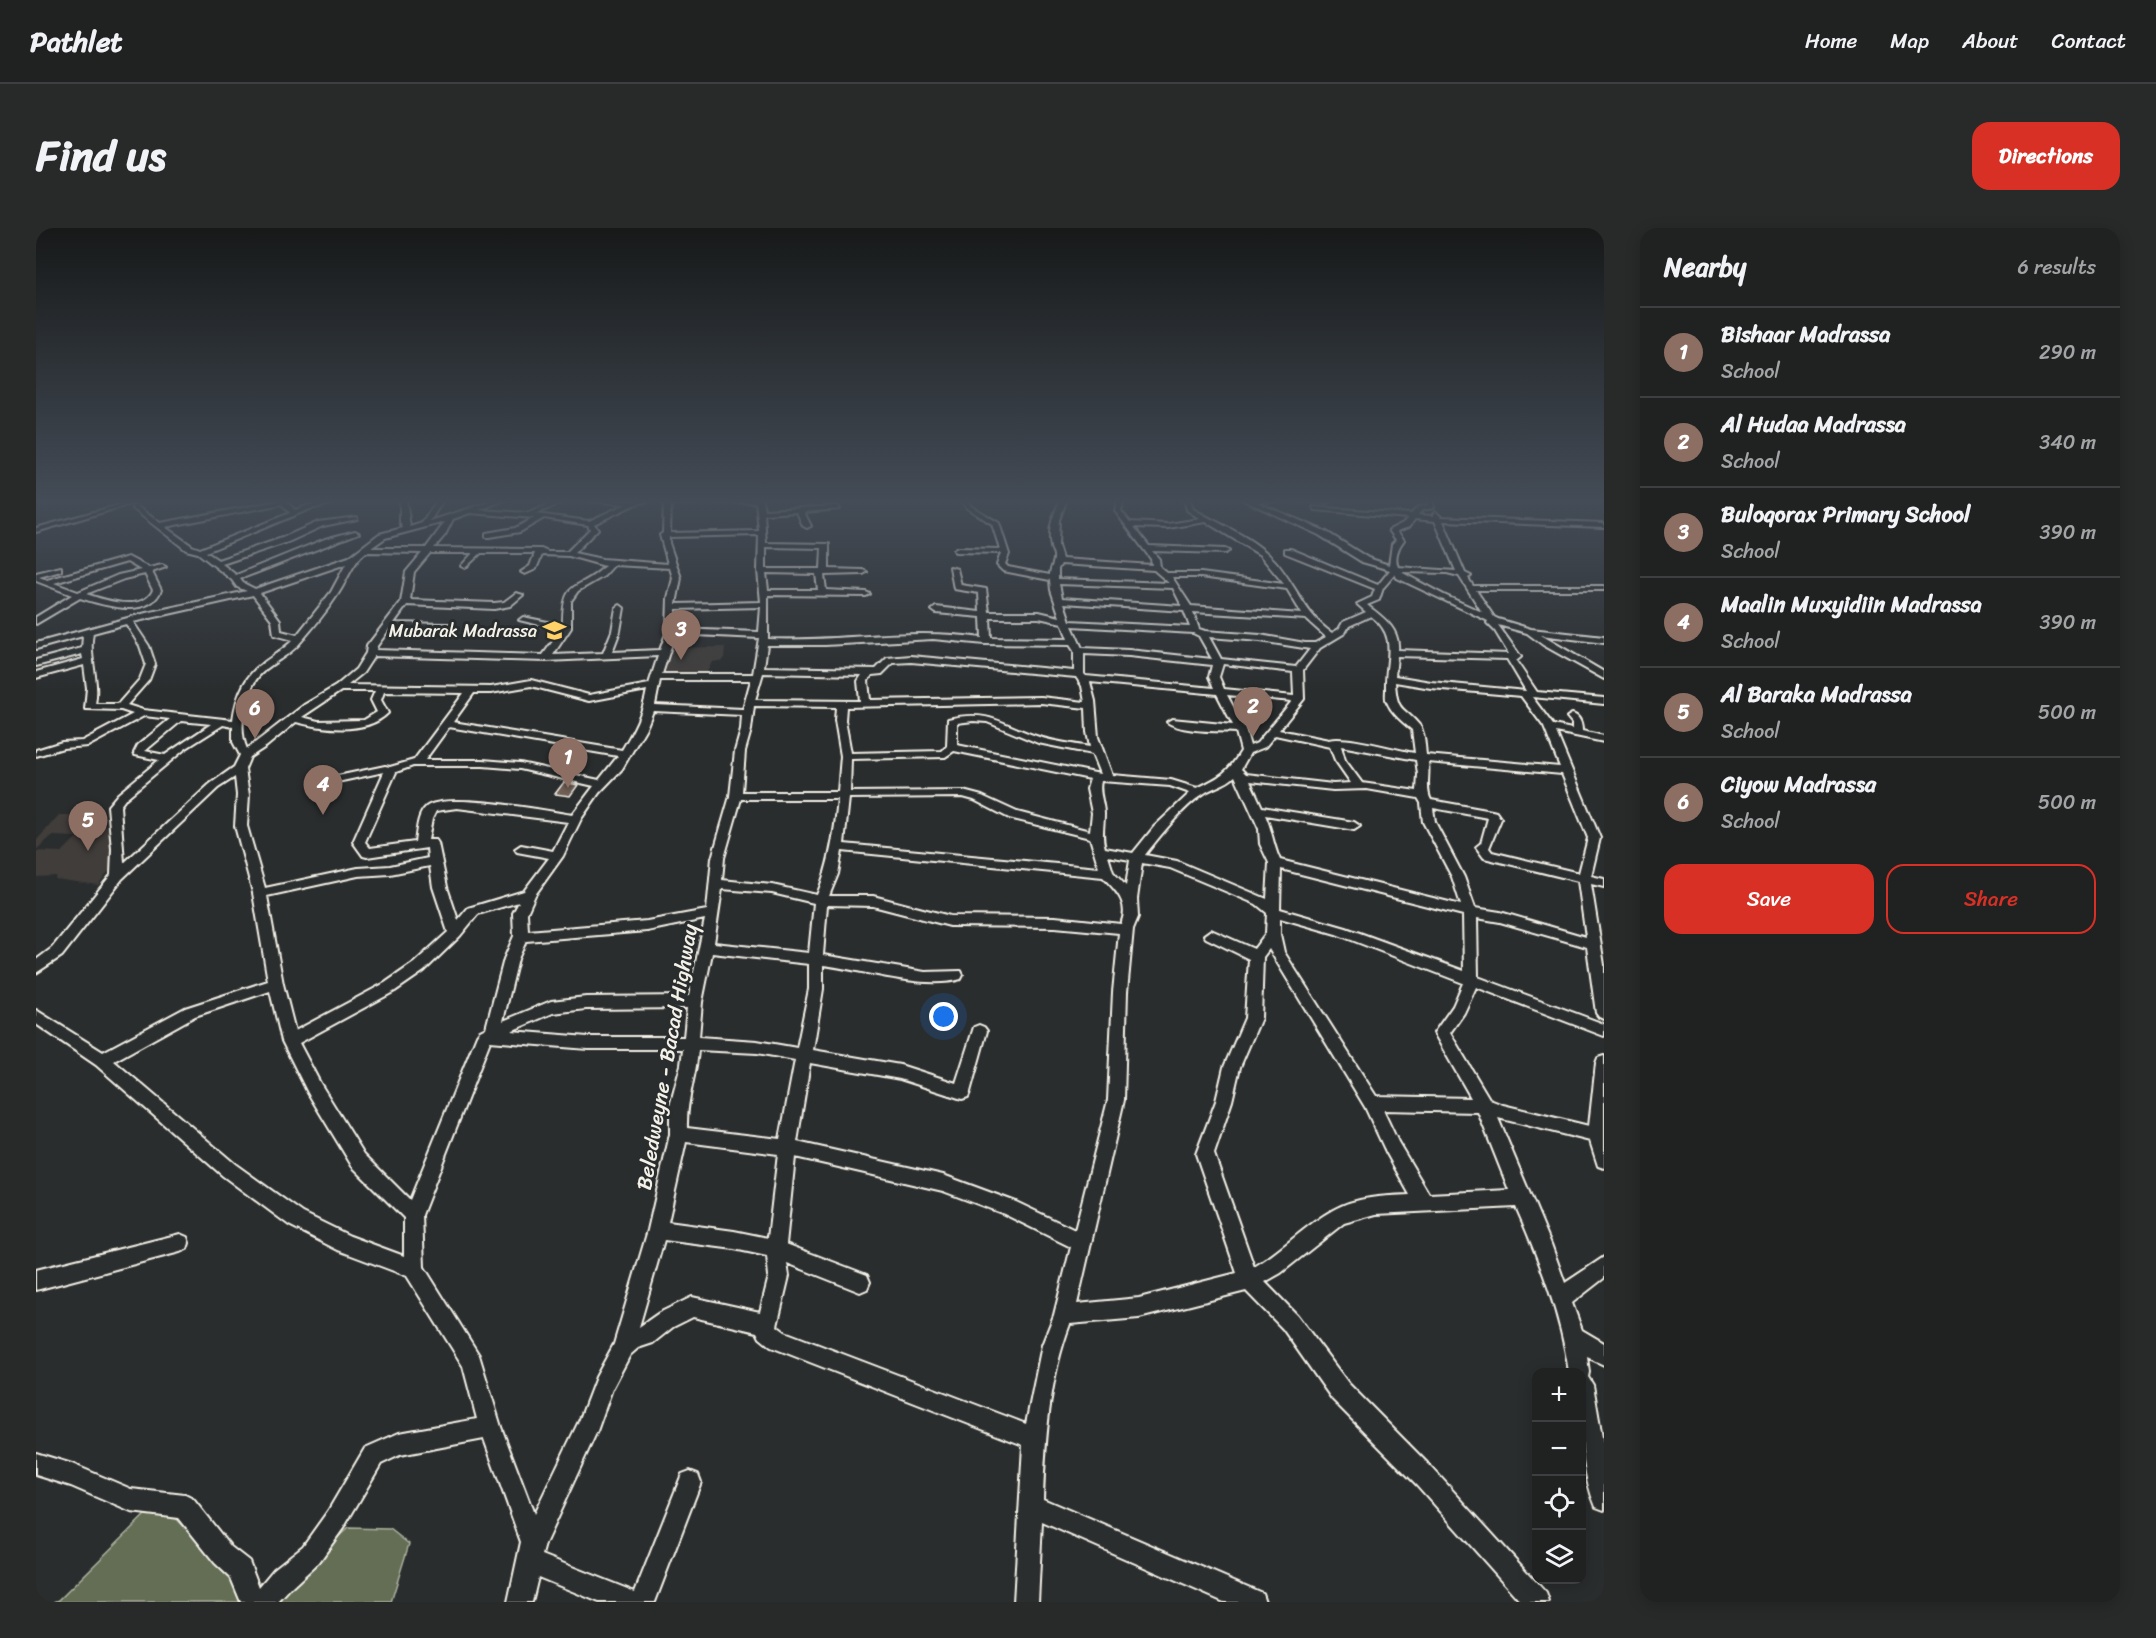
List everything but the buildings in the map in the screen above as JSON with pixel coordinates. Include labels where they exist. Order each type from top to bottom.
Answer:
[{"type":"street","points":[[47,584],[110,563]]},
{"type":"street","points":[[36,576],[47,584],[103,601],[140,604],[154,597],[157,590],[147,570],[138,563]]},
{"type":"street","points":[[236,578],[273,563]]},
{"type":"street","points":[[36,646],[146,616],[255,592],[340,563]]},
{"type":"street","points":[[245,755],[237,741],[238,724],[251,679],[298,641],[298,638],[333,598],[350,563]]},
{"type":"street","points":[[412,1215],[358,1160],[314,1089],[290,1041],[276,984],[260,893],[241,826],[243,795],[239,770],[245,755],[360,671],[371,653],[372,646],[405,602],[410,572],[417,563]]},
{"type":"street","points":[[525,572],[534,563]]},
{"type":"street","points":[[546,658],[567,628],[567,601],[575,589],[601,574],[610,565],[606,563]]},
{"type":"street","points":[[622,563],[671,566],[677,578],[672,598],[671,631],[649,708],[642,726],[616,769],[575,819],[557,856],[529,894],[520,913],[521,936],[511,959],[489,1034],[412,1215],[414,1269],[472,1362],[490,1427],[532,1552],[629,1602]]},
{"type":"street","name":"Beledweyne - Bacad Highway","points":[[520,1602],[532,1552],[590,1423],[603,1383],[623,1348],[657,1230],[679,1134],[678,1106],[689,1065],[695,1002],[713,913],[718,858],[736,796],[740,751],[757,674],[764,598],[762,563]]},
{"type":"street","points":[[825,563],[825,572]]},
{"type":"street","points":[[1002,563],[1006,569],[1055,579],[1173,586]]},
{"type":"street","points":[[1057,563],[1054,569],[1058,600],[1076,647],[1091,706],[1093,735],[1099,752],[1101,777],[1093,789],[1098,813],[1095,836],[1107,873],[1130,899]]},
{"type":"street","points":[[1088,563],[1156,568],[1168,575],[1201,575],[1288,587]]},
{"type":"street","points":[[1155,563],[1156,568]]},
{"type":"street","points":[[1273,563],[1308,617],[1318,629],[1331,636]]},
{"type":"street","points":[[1318,563],[1379,588]]},
{"type":"street","points":[[1375,563],[1395,569],[1417,568],[1448,571],[1516,588]]},
{"type":"street","points":[[1392,563],[1400,576],[1492,619],[1530,631],[1604,640]]},
{"type":"street","points":[[1455,563],[1492,619],[1491,623],[1498,629],[1516,657]]},
{"type":"street","points":[[215,564],[236,578],[240,585],[255,592],[276,620],[277,633],[298,638]]},
{"type":"street","points":[[36,621],[100,584],[162,567]]},
{"type":"street","points":[[36,576],[58,569]]},
{"type":"street","points":[[953,569],[957,587],[983,591],[988,651]]},
{"type":"street","points":[[1395,569],[1379,588],[1376,598],[1361,604],[1383,622],[1394,640],[1390,678],[1391,701],[1402,716],[1417,729],[1423,758],[1421,768],[1425,780],[1425,799],[1430,822],[1458,877],[1470,912],[1471,981],[1459,1009],[1442,1033],[1484,1105],[1542,1244],[1574,1337],[1579,1368]]},
{"type":"street","points":[[762,571],[863,572]]},
{"type":"street","points":[[822,592],[820,574],[825,572]]},
{"type":"street","points":[[1168,575],[1189,608],[1199,632],[1219,662]]},
{"type":"street","points":[[1470,588],[1604,588]]},
{"type":"street","points":[[673,608],[822,592],[866,594]]},
{"type":"street","points":[[405,602],[494,606],[507,604],[519,595]]},
{"type":"street","points":[[1058,600],[1308,617]]},
{"type":"street","points":[[140,604],[144,606],[142,612],[146,616]]},
{"type":"street","points":[[606,657],[616,631],[620,608]]},
{"type":"street","points":[[936,610],[985,615],[1039,615],[1066,622],[1199,632],[1317,646]]},
{"type":"street","points":[[1246,751],[1261,745],[1299,699],[1298,670],[1317,646],[1342,631],[1346,624],[1372,613]]},
{"type":"street","points":[[523,620],[567,628]]},
{"type":"street","points":[[122,707],[123,703],[145,682],[152,669],[152,660],[128,621]]},
{"type":"street","points":[[388,625],[449,627]]},
{"type":"street","points":[[89,631],[86,656],[91,670],[89,707],[122,707],[142,713],[238,724]]},
{"type":"street","points":[[671,631],[762,639],[904,635],[967,637],[988,651],[1082,677],[1299,699]]},
{"type":"street","points":[[1530,631],[1546,643],[1604,676]]},
{"type":"street","points":[[339,688],[503,689],[531,683],[590,698],[656,681],[757,674],[879,672],[890,660],[911,660],[988,651],[1076,647],[1298,670]]},
{"type":"street","points":[[371,653],[546,658],[606,657],[665,652]]},
{"type":"street","points":[[1393,653],[1516,657]]},
{"type":"street","points":[[36,663],[86,656]]},
{"type":"street","points":[[36,675],[86,656]]},
{"type":"street","points":[[1516,657],[1511,660],[1532,693]]},
{"type":"street","points":[[1219,662],[1214,677],[1240,729],[1246,751],[1239,774],[1265,829],[1266,844],[1275,863],[1273,934],[1277,953],[1371,1103],[1392,1147],[1424,1202]]},
{"type":"street","points":[[866,703],[863,681],[869,672]]},
{"type":"street","points":[[1390,678],[1431,685],[1532,693],[1603,702]]},
{"type":"street","points":[[294,718],[318,724],[366,723],[383,713],[376,700],[381,688]]},
{"type":"street","points":[[417,764],[436,734],[447,724],[472,689]]},
{"type":"street","points":[[1532,693],[1526,698],[1549,727],[1565,771],[1599,839],[1584,879],[1604,1013]]},
{"type":"street","points":[[649,708],[748,708],[1041,700],[1091,706]]},
{"type":"street","points":[[841,704],[840,720],[846,756],[845,796],[838,847],[832,874],[822,900],[816,960],[816,989],[787,1148],[776,1249],[778,1276],[767,1331],[778,1340],[1034,1438]]},
{"type":"street","points":[[36,753],[62,745],[84,744],[142,713]]},
{"type":"street","points":[[165,760],[162,757],[139,753],[142,747],[180,717]]},
{"type":"street","points":[[1572,717],[1577,723],[1577,733]]},
{"type":"street","points":[[846,756],[945,754],[952,747],[952,722],[991,719],[1023,735],[1099,752]]},
{"type":"street","points":[[117,876],[118,849],[114,806],[122,796],[181,747],[221,722]]},
{"type":"street","points":[[1172,722],[1240,729]]},
{"type":"street","points":[[447,724],[625,754]]},
{"type":"street","points":[[1549,727],[1604,739]]},
{"type":"street","points":[[1271,731],[1335,745]]},
{"type":"street","points":[[1359,787],[1340,760],[1333,742],[1365,745],[1423,758],[1515,764],[1565,771]]},
{"type":"street","points":[[952,747],[1101,777],[1171,783],[1198,792]]},
{"type":"street","points":[[328,782],[389,766],[483,763],[520,766],[602,784]]},
{"type":"street","points":[[389,766],[359,842],[367,853],[432,843],[440,887],[455,933]]},
{"type":"street","points":[[36,968],[57,952],[117,876],[214,786],[239,770]]},
{"type":"street","points":[[1026,1602],[1034,1438],[1052,1345],[1064,1315],[1116,1100],[1120,992],[1126,929],[1131,917],[1130,899],[1137,856],[1158,830],[1198,792],[1239,774],[1333,787],[1386,788],[1492,815],[1495,819],[1485,844],[1482,846],[1488,855],[1604,883]]},
{"type":"street","points":[[736,796],[963,794],[978,798],[1013,815],[1095,836]]},
{"type":"street","points":[[421,843],[431,808],[441,805],[473,805],[575,819]]},
{"type":"street","points":[[1257,810],[1354,826]]},
{"type":"street","points":[[838,847],[1107,873]]},
{"type":"street","points":[[521,849],[557,856]]},
{"type":"street","points":[[1100,851],[1173,864],[1261,901],[1275,912],[1341,931],[1604,1030]]},
{"type":"street","points":[[260,893],[358,872],[390,870],[434,861]]},
{"type":"street","points":[[1275,863],[1470,912],[1500,917],[1593,944]]},
{"type":"street","points":[[716,884],[772,889],[822,900],[873,902],[950,921],[1055,922],[1126,929]]},
{"type":"street","points":[[290,1041],[390,987],[419,967],[455,933],[473,911],[529,894]]},
{"type":"street","points":[[521,936],[647,926],[713,913]]},
{"type":"street","points":[[1273,934],[1256,956],[1254,1018],[1232,1067],[1224,1101],[1205,1154],[1249,1280],[1290,1322],[1340,1391],[1425,1477],[1537,1602]]},
{"type":"street","points":[[1211,935],[1256,956]]},
{"type":"street","points":[[706,947],[816,960],[925,977],[956,975]]},
{"type":"street","points":[[102,1060],[190,1012],[276,984]]},
{"type":"street","points":[[489,1034],[551,1007],[586,1003],[695,1002]]},
{"type":"street","points":[[37,1019],[102,1060],[229,1170],[296,1219],[345,1244],[414,1269]]},
{"type":"street","points":[[489,1034],[588,1043],[690,1043],[757,1047],[900,1072],[962,1092],[979,1031]]},
{"type":"street","points":[[1604,1063],[1597,1135],[1604,1160]]},
{"type":"street","points":[[1371,1103],[1484,1105],[1501,1112],[1597,1135]]},
{"type":"street","points":[[679,1134],[787,1148],[943,1183],[1010,1208],[1082,1243]]},
{"type":"street","points":[[1064,1315],[1140,1308],[1249,1280],[1274,1266],[1339,1216],[1376,1205],[1521,1198]]},
{"type":"street","points":[[657,1230],[734,1240],[776,1249],[860,1282]]},
{"type":"street","points":[[36,1280],[180,1244]]},
{"type":"street","points":[[1561,1299],[1604,1266]]},
{"type":"street","points":[[623,1348],[633,1340],[646,1336],[666,1320],[692,1307],[767,1324]]},
{"type":"street","points":[[1574,1337],[1604,1355]]},
{"type":"street","points":[[1586,1413],[1604,1499]]},
{"type":"street","points":[[262,1602],[283,1578],[311,1554],[336,1519],[373,1456],[399,1444],[490,1427]]},
{"type":"street","points":[[36,1464],[72,1475],[131,1500],[185,1507],[223,1555],[240,1570],[253,1602]]},
{"type":"street","points":[[643,1602],[690,1482]]},
{"type":"street","points":[[1032,1506],[1252,1602]]},
{"type":"shaded area","points":[[725,647],[724,660],[712,662],[706,674],[661,673],[670,648]]},
{"type":"shaded area","points":[[59,815],[93,815],[108,828],[112,838],[113,866],[98,885],[55,879],[56,876],[36,877],[36,851],[62,852],[77,837],[52,836],[36,850],[36,841]]},
{"type":"green space","points":[[159,1501],[242,1586],[299,1573],[348,1528],[390,1529],[409,1544],[391,1602],[54,1602],[59,1600]]},
{"type":"place","name":"Mubarak Madrassa","points":[[555,631]]},
{"type":"place","name":"Buloqorax Primary School","points":[[681,660]]},
{"type":"place","name":"Al Hudaa Madrassa","points":[[1253,737]]},
{"type":"place","name":"Ciyow Madrassa","points":[[255,739]]},
{"type":"place","name":"Bishaar Madrassa","points":[[568,788]]},
{"type":"place","name":"Maalin Muxyidiin Madrassa","points":[[323,815]]},
{"type":"place","name":"Al Baraka Madrassa","points":[[88,851]]}]
